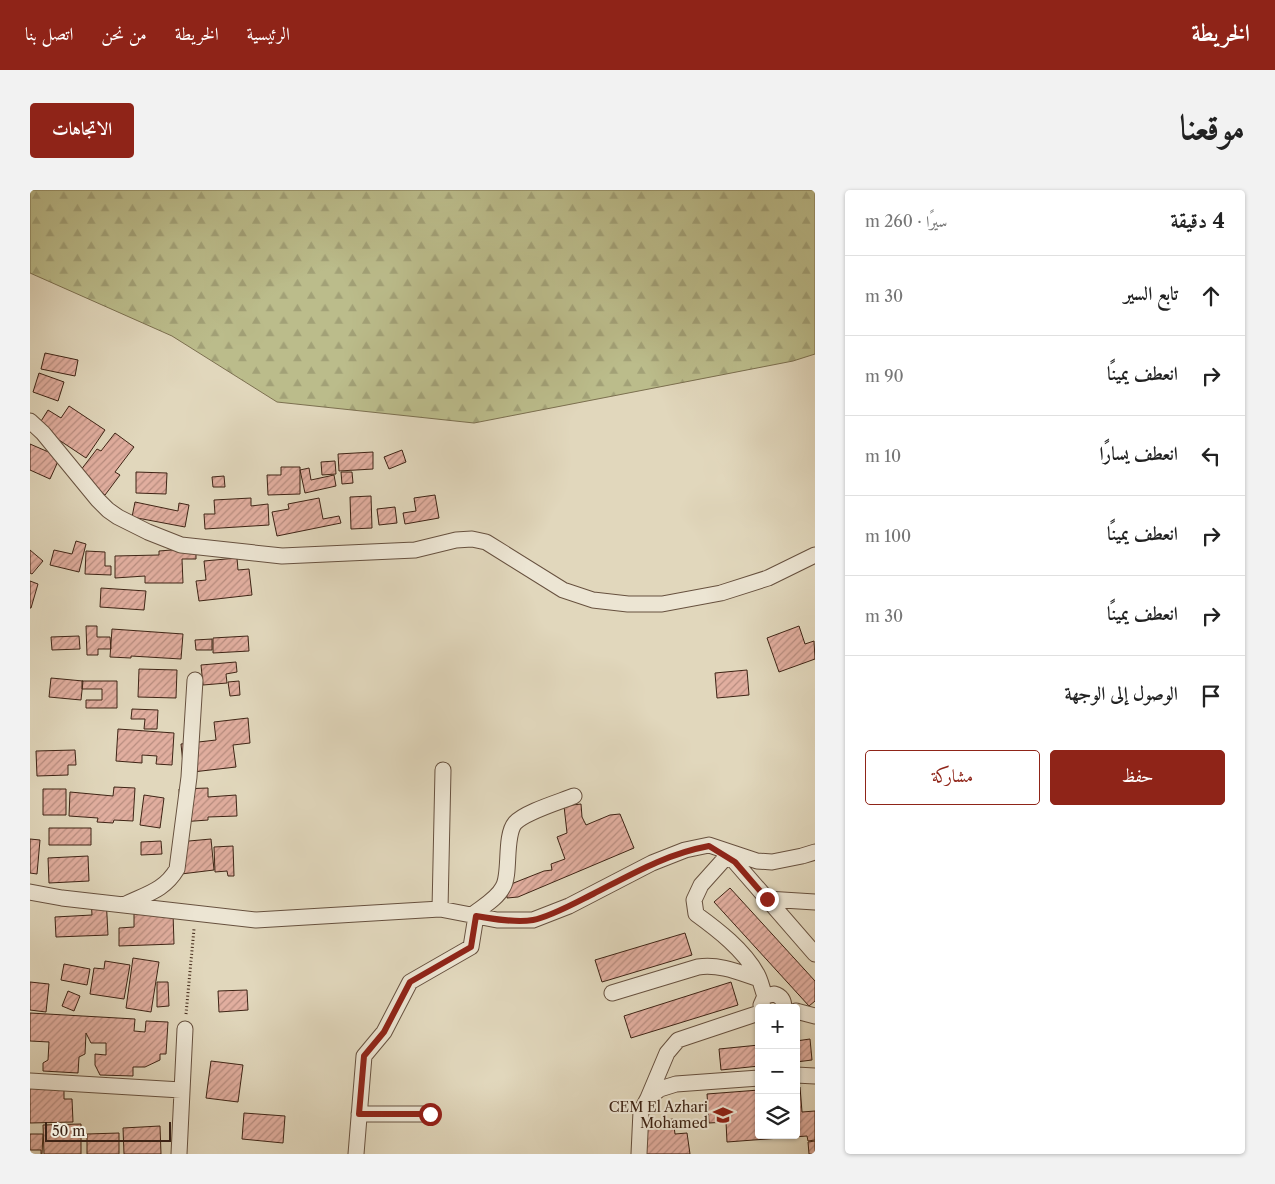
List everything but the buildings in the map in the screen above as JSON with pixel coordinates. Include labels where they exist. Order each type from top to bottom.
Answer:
[{"type":"street","points":[[30,422],[43,433],[108,510],[148,532],[181,545],[282,556],[416,550],[456,540],[472,539],[486,542],[563,590],[593,600],[628,604],[662,604],[721,593],[768,578],[815,554]]},
{"type":"street","points":[[124,905],[170,881],[177,868],[189,777],[195,680]]},
{"type":"street","points":[[440,909],[443,770]]},
{"type":"street","points":[[356,1154],[364,1056],[384,1032],[410,982],[471,947],[474,916],[496,897],[504,886],[510,835],[514,824],[526,816],[574,796]]},
{"type":"street","points":[[30,892],[62,898],[256,920],[440,909],[497,920],[533,920],[569,906],[652,863],[685,850],[709,846],[758,861],[772,862],[815,852]]},
{"type":"street","points":[[709,846],[735,862],[815,954]]},
{"type":"street","points":[[727,856],[701,885],[694,900],[696,914],[712,925],[743,955],[759,979],[763,1002],[774,994],[786,1004]]},
{"type":"street","points":[[767,899],[815,902]]},
{"type":"street","points":[[612,993],[698,967],[722,967],[759,979]]},
{"type":"street","points":[[800,1012],[815,1016]]},
{"type":"street","points":[[638,1154],[641,1111],[667,1053],[678,1040],[755,1014]]},
{"type":"street","points":[[179,1154],[185,1029]]},
{"type":"street","points":[[800,1075],[815,1076]]},
{"type":"street","points":[[648,1098],[660,1089],[676,1084],[755,1078]]},
{"type":"street","points":[[30,1081],[181,1090]]},
{"type":"street","points":[[359,1114],[430,1114]]},
{"type":"path","points":[[185,1029],[196,913]]},
{"type":"green space","points":[[30,190],[815,190],[815,354],[793,361],[474,423],[277,402],[172,336],[30,273]]},
{"type":"place","name":"CEM El Azhari Mohamed","points":[[723,1115]]},
{"type":"route","points":[[430,1114],[359,1114],[364,1056],[384,1032],[410,982],[471,947],[476,916],[497,920],[533,920],[569,906],[652,863],[685,850],[709,846],[735,862],[767,899]]}]
